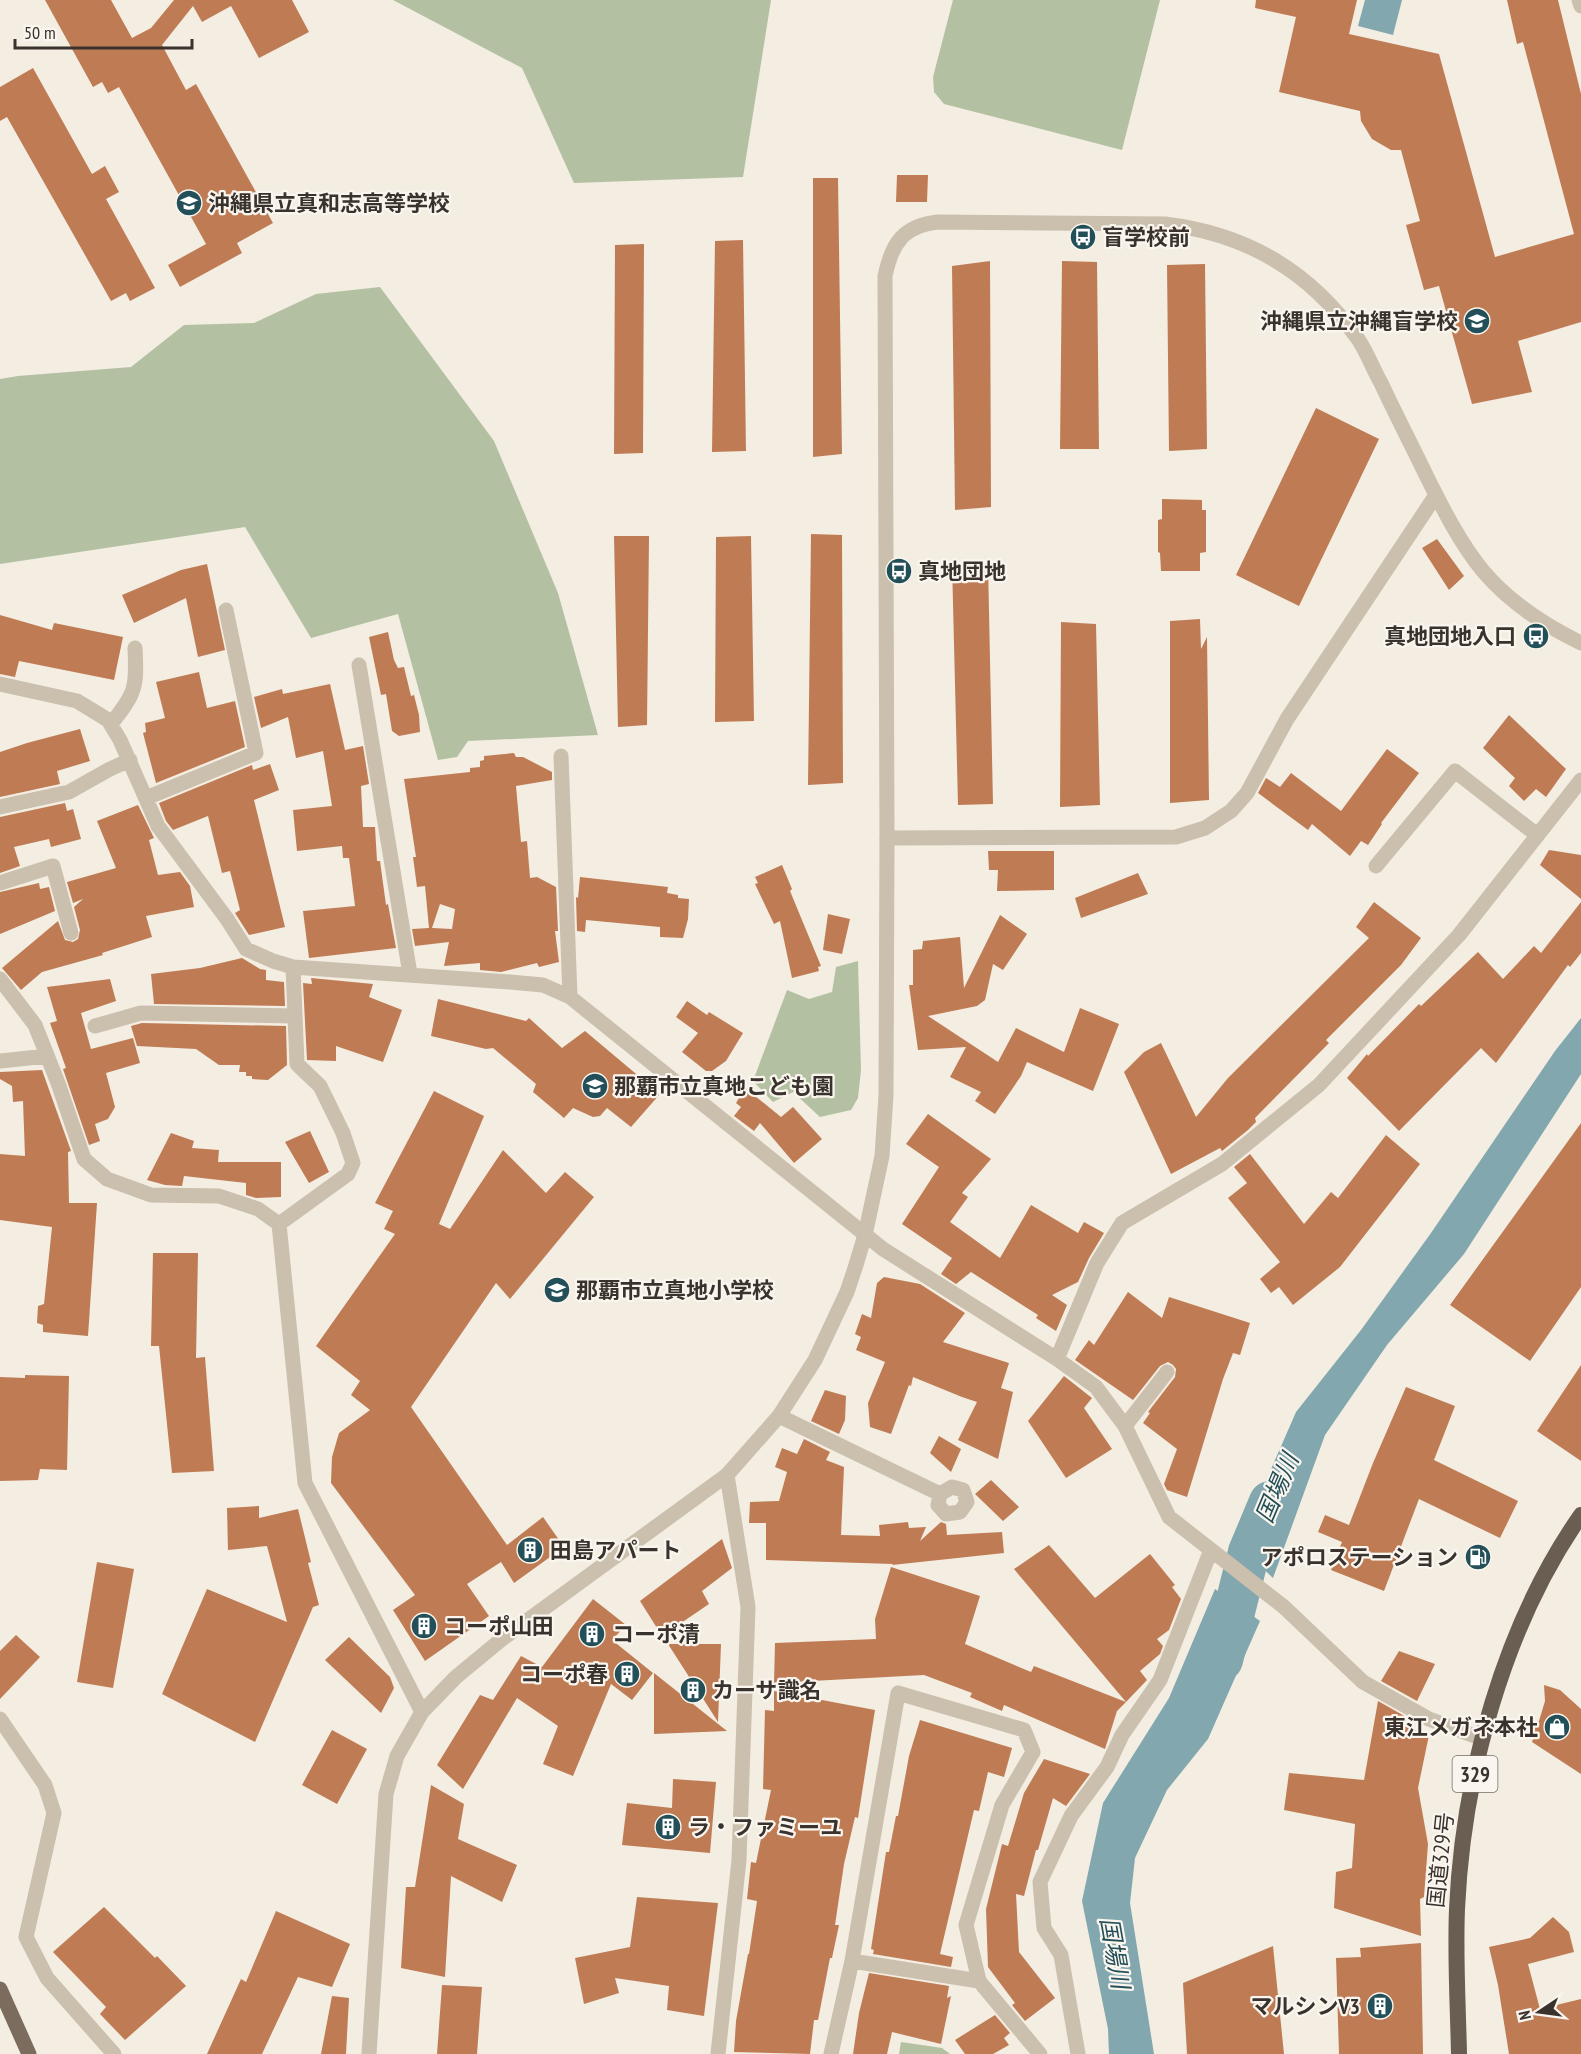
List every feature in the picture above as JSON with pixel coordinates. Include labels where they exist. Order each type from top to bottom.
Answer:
[{"type":"highway","name":"国道329号","points":[[1459,2054],[1458,1890],[1463,1838],[1483,1739],[1506,1662],[1521,1625],[1565,1537],[1581,1515]]},
{"type":"main road","points":[[0,1989],[29,2054]]},
{"type":"street","points":[[1580,0],[1581,6]]},
{"type":"street","points":[[369,2054],[386,1794],[397,1756],[422,1712],[456,1677],[502,1639],[727,1475],[779,1416],[815,1360],[847,1292],[866,1235],[882,1156],[886,1095],[885,276],[889,258],[902,236],[912,228],[924,224],[964,222],[1165,224],[1192,227],[1251,246],[1286,266],[1337,312],[1359,340],[1436,495],[1468,551],[1490,578],[1528,613],[1559,633],[1581,643]]},
{"type":"street","points":[[887,838],[1176,837],[1205,828],[1231,811],[1247,793],[1287,719],[1436,495]]},
{"type":"street","points":[[146,798],[255,753],[226,610]]},
{"type":"street","points":[[111,724],[127,705],[137,681],[135,648]]},
{"type":"street","points":[[359,665],[411,974]]},
{"type":"street","points":[[0,684],[77,701],[98,712],[111,724],[130,760],[158,826],[227,919],[246,949],[293,967],[543,985],[570,997],[883,1249],[1057,1359],[1096,1387],[1125,1426],[1169,1517],[1284,1607],[1363,1682],[1429,1719],[1483,1739]]},
{"type":"street","points":[[561,756],[570,997]]},
{"type":"street","points":[[0,807],[69,792],[130,760]]},
{"type":"street","points":[[1376,866],[1455,771],[1537,835]]},
{"type":"street","points":[[1057,1359],[1097,1263],[1122,1223],[1222,1164],[1319,1085],[1459,934],[1581,780]]},
{"type":"street","points":[[0,883],[53,866],[71,933]]},
{"type":"street","points":[[279,1224],[348,1174],[353,1163],[343,1133],[320,1086],[297,1064],[293,967]]},
{"type":"street","points":[[0,979],[35,1025],[84,1159],[107,1179],[151,1195],[219,1196],[258,1209],[279,1224],[305,1483],[422,1712]]},
{"type":"street","points":[[95,1026],[141,1013],[294,1016]]},
{"type":"street","points":[[0,1061],[47,1056]]},
{"type":"street","points":[[1125,1426],[1167,1372]]},
{"type":"street","points":[[779,1416],[940,1494]]},
{"type":"street","points":[[718,2054],[739,1860],[748,1607],[727,1475]]},
{"type":"street","points":[[1078,2054],[1061,1955],[1044,1928],[1040,1882],[1071,1816],[1107,1767],[1122,1735],[1160,1680],[1211,1550]]},
{"type":"street","points":[[831,2054],[852,1961],[898,1693],[1024,1730],[1033,1752],[1002,1805],[966,1925],[979,1981],[1040,2054]]},
{"type":"street","points":[[0,1719],[45,1785],[54,1813],[27,1937],[47,1978],[114,2054]]},
{"type":"street","points":[[852,1961],[979,1981]]},
{"type":"green space","points":[[393,0],[771,0],[743,177],[574,183],[522,68]]},
{"type":"green space","points":[[953,0],[1160,0],[1122,150],[944,104],[934,92],[933,77]]},
{"type":"green space","points":[[380,287],[494,441],[558,593],[598,735],[468,741],[457,757],[438,760],[398,614],[311,638],[245,527],[0,564],[0,379],[131,367],[184,325],[254,323],[316,294]]},
{"type":"green space","points":[[858,961],[861,1070],[858,1098],[851,1110],[820,1117],[793,1092],[773,1102],[753,1081],[787,990],[809,999],[832,992],[836,967]]},
{"type":"green space","points":[[901,2042],[942,2048],[950,2054],[899,2054]]},
{"type":"water","points":[[1365,0],[1402,0],[1393,35],[1358,26]]},
{"type":"water","points":[[1581,1018],[1581,1074],[1464,1254],[1387,1345],[1325,1435],[1273,1578],[1238,1545],[1296,1412],[1361,1330],[1431,1233],[1555,1051]]},
{"type":"water","points":[[1215,1589],[1260,1621],[1208,1739],[1167,1790],[1135,1858],[1130,1903],[1154,2054],[1109,2054],[1108,2029],[1082,1901],[1103,1803],[1169,1698]]},
{"type":"building","points":[[45,0],[111,0],[132,38],[151,28],[174,0],[292,0],[309,32],[259,58],[231,6],[202,22],[193,6],[162,45],[186,90],[196,84],[273,223],[237,243],[242,253],[180,287],[168,265],[206,244],[119,87],[108,93],[102,82],[93,87]]},
{"type":"building","points":[[1256,0],[1357,0],[1349,34],[1439,54],[1495,257],[1574,234],[1523,42],[1517,44],[1507,0],[1558,0],[1581,94],[1581,322],[1518,341],[1532,392],[1472,404],[1439,286],[1424,290],[1406,225],[1420,221],[1401,150],[1391,150],[1372,139],[1361,121],[1360,111],[1279,92],[1296,17],[1255,8]]},
{"type":"building","points":[[33,68],[92,174],[105,166],[119,192],[106,199],[155,288],[130,301],[126,293],[111,301],[7,117],[0,121],[0,87]]},
{"type":"building","points":[[897,175],[928,175],[927,202],[896,202]]},
{"type":"building","points":[[813,178],[838,178],[842,454],[813,457]]},
{"type":"building","points":[[743,240],[746,451],[712,452],[715,241]]},
{"type":"building","points":[[644,244],[643,453],[614,454],[615,245]]},
{"type":"building","points":[[990,261],[991,507],[955,510],[952,266]]},
{"type":"building","points":[[1062,261],[1097,262],[1099,449],[1060,449]]},
{"type":"building","points":[[1205,264],[1207,449],[1169,451],[1167,265]]},
{"type":"building","points":[[1316,408],[1379,439],[1299,606],[1236,575]]},
{"type":"building","points":[[1162,499],[1202,500],[1202,510],[1206,510],[1206,552],[1200,553],[1200,571],[1161,571],[1160,553],[1158,552],[1158,520],[1162,519]]},
{"type":"building","points":[[811,534],[842,535],[843,783],[808,785]]},
{"type":"building","points":[[614,536],[649,536],[647,725],[618,727]]},
{"type":"building","points":[[751,536],[754,721],[715,722],[716,537]]},
{"type":"building","points":[[1437,539],[1464,576],[1449,590],[1422,548]]},
{"type":"building","points":[[952,563],[988,563],[993,804],[958,805]]},
{"type":"building","points":[[207,564],[225,650],[198,657],[186,598],[134,623],[122,595],[181,570]]},
{"type":"building","points":[[0,615],[52,630],[54,623],[123,637],[114,680],[19,661],[15,677],[0,674]]},
{"type":"building","points":[[1200,619],[1201,649],[1207,637],[1209,800],[1170,803],[1170,621]]},
{"type":"building","points":[[1061,622],[1096,624],[1100,805],[1060,807]]},
{"type":"building","points":[[388,632],[394,660],[398,668],[404,667],[411,696],[414,695],[420,732],[399,736],[392,731],[386,694],[381,695],[369,637]]},
{"type":"building","points":[[199,672],[207,708],[235,701],[245,747],[156,783],[143,733],[146,732],[145,723],[165,718],[156,682]]},
{"type":"building","points":[[330,684],[345,750],[363,746],[369,784],[361,786],[363,827],[375,827],[377,861],[380,861],[386,905],[388,904],[396,948],[309,958],[303,911],[355,906],[349,858],[343,858],[342,846],[297,851],[293,810],[332,806],[323,751],[296,758],[288,717],[261,728],[254,697],[282,689],[283,694]]},
{"type":"building","points":[[1509,715],[1566,769],[1546,797],[1536,789],[1524,801],[1509,786],[1515,778],[1483,748]]},
{"type":"building","points":[[80,729],[90,761],[57,771],[60,784],[0,797],[0,752]]},
{"type":"building","points":[[1387,749],[1419,773],[1381,823],[1368,845],[1361,841],[1350,856],[1312,824],[1308,830],[1258,793],[1266,778],[1280,787],[1291,773],[1341,811]]},
{"type":"building","points":[[514,753],[516,757],[523,757],[552,772],[552,780],[516,786],[521,842],[527,841],[530,878],[537,877],[556,887],[558,931],[555,931],[559,962],[539,967],[537,963],[501,972],[480,970],[480,963],[444,966],[449,942],[415,946],[412,929],[429,928],[425,886],[417,887],[413,857],[416,857],[404,779],[470,772],[470,768],[480,767],[480,761],[484,760],[484,756]],"holes":[[[440,904],[455,909],[452,929],[432,928]]]},
{"type":"building","points":[[270,764],[279,790],[254,800],[285,927],[249,935],[235,913],[240,910],[230,871],[222,873],[208,816],[173,830],[166,821],[159,803],[252,765],[253,770]]},
{"type":"building","points":[[65,803],[67,811],[73,809],[81,839],[51,847],[49,839],[14,847],[20,866],[0,873],[0,817]]},
{"type":"building","points":[[138,805],[154,838],[149,840],[158,875],[180,872],[190,886],[194,907],[146,916],[152,937],[102,953],[103,955],[42,972],[21,990],[2,968],[58,921],[65,940],[73,942],[78,939],[80,930],[74,907],[83,899],[73,903],[67,882],[116,868],[97,821]]},
{"type":"building","points":[[1549,850],[1581,855],[1581,899],[1540,865]]},
{"type":"building","points":[[988,851],[1054,851],[1054,890],[997,891],[998,870],[989,870]]},
{"type":"building","points":[[782,865],[792,889],[790,891],[821,966],[818,967],[819,971],[792,978],[780,921],[774,924],[755,884],[758,883],[755,877]]},
{"type":"building","points":[[1138,873],[1148,894],[1081,918],[1075,898]]},
{"type":"building","points":[[580,877],[668,887],[667,893],[678,895],[678,898],[689,899],[688,919],[683,938],[660,937],[660,927],[586,920],[585,932],[577,931],[576,897],[578,898]]},
{"type":"building","points":[[39,883],[40,889],[49,887],[55,911],[0,934],[0,892]]},
{"type":"building","points":[[1374,902],[1421,938],[1401,965],[1326,1040],[1329,1043],[1255,1118],[1256,1122],[1248,1130],[1222,1151],[1220,1148],[1171,1174],[1124,1072],[1144,1052],[1161,1043],[1196,1117],[1228,1078],[1369,938],[1356,927]]},
{"type":"building","points":[[1581,902],[1581,953],[1570,967],[1568,965],[1496,1063],[1481,1048],[1399,1131],[1347,1078],[1367,1054],[1368,1056],[1419,1004],[1421,1006],[1478,952],[1503,979],[1534,946],[1541,953]]},
{"type":"building","points":[[828,914],[850,919],[842,954],[823,950]]},
{"type":"building","points":[[1000,915],[1027,934],[1003,970],[993,964],[985,1000],[977,1006],[928,1016],[998,1062],[1016,1028],[1064,1052],[1080,1008],[1119,1024],[1093,1091],[1027,1062],[1021,1076],[995,1114],[975,1101],[981,1092],[950,1077],[966,1047],[918,1050],[909,985],[913,985],[913,950],[922,949],[923,941],[960,937],[964,988]]},
{"type":"building","points":[[242,958],[266,970],[266,980],[284,982],[285,1006],[154,1004],[151,974],[200,968]]},
{"type":"building","points":[[311,978],[373,984],[369,997],[402,1010],[383,1062],[336,1046],[336,1061],[307,1060],[303,983],[312,984]]},
{"type":"building","points":[[110,979],[116,1001],[81,1013],[91,1049],[133,1038],[140,1063],[106,1073],[115,1107],[108,1119],[95,1124],[100,1141],[89,1145],[50,1023],[57,1021],[47,987]]},
{"type":"building","points":[[438,999],[526,1021],[529,1018],[562,1048],[585,1031],[660,1094],[631,1127],[607,1108],[600,1116],[593,1117],[573,1108],[564,1118],[533,1092],[536,1084],[493,1048],[486,1049],[431,1036]]},
{"type":"building","points":[[687,1001],[707,1015],[709,1012],[743,1033],[726,1061],[712,1071],[706,1071],[682,1052],[698,1033],[676,1017]]},
{"type":"building","points":[[142,1023],[286,1026],[287,1065],[268,1080],[252,1079],[252,1076],[246,1076],[246,1072],[239,1072],[240,1065],[219,1065],[196,1049],[137,1046],[131,1026]]},
{"type":"building","points":[[42,1070],[71,1151],[68,1152],[69,1203],[97,1203],[88,1336],[43,1332],[43,1325],[37,1323],[38,1306],[44,1304],[52,1227],[0,1220],[0,1154],[25,1156],[23,1101],[13,1102],[12,1086],[0,1079],[0,1072]]},
{"type":"building","points":[[738,1082],[781,1117],[793,1107],[822,1139],[794,1163],[760,1123],[754,1131],[734,1116],[741,1107],[736,1103],[739,1098],[731,1089]]},
{"type":"building","points":[[434,1091],[484,1116],[439,1224],[450,1229],[503,1150],[546,1193],[565,1172],[594,1197],[510,1299],[496,1283],[411,1407],[507,1545],[543,1517],[564,1547],[514,1583],[501,1562],[467,1584],[489,1616],[425,1661],[393,1610],[415,1595],[331,1483],[332,1457],[339,1433],[370,1410],[351,1395],[360,1381],[316,1346],[395,1234],[384,1229],[393,1211],[375,1203]]},
{"type":"building","points":[[928,1114],[991,1159],[962,1193],[968,1197],[950,1222],[1000,1258],[1031,1205],[1078,1233],[1084,1222],[1104,1233],[1078,1282],[1052,1295],[1067,1305],[1056,1331],[1036,1318],[1038,1315],[971,1272],[956,1284],[941,1274],[952,1258],[902,1224],[939,1167],[906,1144]]},
{"type":"building","points":[[1581,1123],[1581,1287],[1530,1361],[1450,1305]]},
{"type":"building","points":[[310,1131],[329,1172],[309,1183],[285,1142]]},
{"type":"building","points":[[171,1133],[194,1141],[192,1148],[219,1150],[218,1162],[281,1162],[281,1197],[256,1198],[246,1195],[246,1183],[184,1176],[182,1186],[165,1185],[147,1180]]},
{"type":"building","points":[[1386,1135],[1420,1164],[1340,1267],[1293,1305],[1279,1287],[1271,1293],[1260,1279],[1280,1262],[1228,1198],[1247,1183],[1234,1167],[1250,1154],[1304,1224],[1331,1192],[1338,1198]]},
{"type":"building","points":[[153,1253],[198,1253],[196,1358],[205,1357],[214,1471],[172,1473],[159,1346],[151,1346]]},
{"type":"building","points":[[884,1277],[920,1284],[965,1313],[943,1342],[1009,1363],[1001,1388],[1013,1392],[998,1459],[958,1440],[977,1402],[913,1377],[891,1434],[870,1427],[868,1403],[885,1362],[856,1350],[861,1337],[855,1334],[862,1314],[871,1318],[877,1283]]},
{"type":"building","points":[[1128,1292],[1162,1318],[1169,1297],[1250,1323],[1240,1355],[1233,1353],[1223,1379],[1187,1497],[1167,1490],[1164,1484],[1177,1449],[1143,1423],[1150,1413],[1148,1412],[1175,1377],[1176,1369],[1173,1365],[1168,1362],[1160,1366],[1133,1400],[1075,1360],[1089,1340],[1094,1345]]},
{"type":"building","points":[[1581,1365],[1581,1461],[1537,1431]]},
{"type":"building","points":[[25,1375],[69,1376],[67,1470],[40,1469],[38,1480],[0,1481],[0,1377],[25,1378]]},
{"type":"building","points":[[1064,1376],[1092,1398],[1084,1408],[1112,1449],[1066,1478],[1028,1421]]},
{"type":"building","points":[[1406,1387],[1455,1406],[1434,1460],[1518,1501],[1500,1538],[1419,1499],[1384,1591],[1331,1570],[1342,1542],[1318,1532],[1325,1515],[1349,1525]]},
{"type":"building","points":[[825,1390],[846,1396],[845,1420],[839,1434],[811,1421]]},
{"type":"building","points":[[939,1436],[961,1449],[951,1472],[930,1453]]},
{"type":"building","points":[[804,1439],[830,1452],[826,1460],[844,1467],[841,1535],[880,1536],[879,1525],[908,1522],[909,1528],[926,1527],[920,1541],[941,1522],[946,1524],[947,1535],[1002,1532],[1004,1553],[892,1565],[766,1560],[766,1523],[749,1523],[750,1502],[779,1501],[787,1472],[775,1467],[782,1448],[797,1454]]},
{"type":"building","points":[[991,1480],[1019,1507],[1003,1521],[975,1494]]},
{"type":"building","points":[[259,1506],[259,1518],[298,1509],[319,1605],[313,1607],[255,1742],[162,1694],[207,1589],[287,1622],[267,1546],[228,1550],[227,1508]]},
{"type":"building","points":[[722,1539],[732,1568],[702,1591],[709,1604],[662,1636],[640,1601]]},
{"type":"building","points":[[1049,1545],[1095,1598],[1150,1554],[1175,1585],[1172,1587],[1181,1599],[1169,1630],[1157,1639],[1163,1646],[1160,1654],[1140,1671],[1147,1680],[1126,1702],[1014,1569]]},
{"type":"building","points":[[97,1562],[134,1569],[113,1688],[77,1682]]},
{"type":"building","points":[[891,1567],[980,1596],[965,1644],[1031,1672],[1034,1666],[1126,1702],[1117,1711],[1105,1749],[1004,1705],[1002,1711],[970,1697],[972,1693],[924,1675],[774,1683],[775,1643],[876,1639],[875,1619]]},
{"type":"building","points":[[593,1599],[626,1625],[612,1640],[653,1673],[632,1700],[611,1684],[573,1776],[543,1764],[558,1726],[517,1698],[463,1789],[437,1765],[480,1695],[493,1700],[521,1656],[542,1667]]},
{"type":"building","points":[[16,1635],[40,1657],[0,1699],[0,1651]]},
{"type":"building","points":[[349,1637],[390,1677],[394,1688],[381,1713],[325,1660]]},
{"type":"building","points":[[668,1644],[721,1644],[718,1722]]},
{"type":"building","points":[[1399,1651],[1435,1664],[1417,1701],[1381,1681]]},
{"type":"building","points":[[654,1673],[727,1731],[654,1734]]},
{"type":"building","name":"東江メガネ本社","points":[[1544,1685],[1560,1690],[1581,1709],[1581,1774],[1532,1742],[1534,1722],[1539,1721],[1545,1701]]},
{"type":"building","points":[[774,1691],[875,1710],[858,1818],[855,1817],[844,1864],[835,1925],[839,1925],[818,2020],[814,2020],[810,2054],[734,2052],[736,2021],[757,1901],[747,1899],[751,1862],[756,1863],[771,1790],[763,1789],[765,1710],[774,1711]]},
{"type":"building","points":[[1378,1701],[1408,1718],[1404,1726],[1429,1735],[1418,1788],[1428,1844],[1424,1897],[1420,1899],[1421,1936],[1334,1908],[1336,1872],[1352,1868],[1355,1824],[1284,1810],[1289,1773],[1364,1780]]},
{"type":"building","points":[[920,1720],[1012,1748],[1004,1777],[988,1772],[979,1811],[974,1810],[940,1954],[953,1957],[951,1967],[873,1954],[874,1950],[871,1949],[886,1852],[889,1852],[909,1756]]},
{"type":"building","points":[[332,1730],[367,1749],[337,1804],[302,1785]]},
{"type":"building","points":[[1044,1759],[1090,1774],[1066,1806],[1053,1798],[1024,1896],[1016,1894],[1019,1952],[1055,1998],[1025,2021],[1012,2005],[1015,2003],[988,1967],[986,1909],[1002,1844],[1008,1846],[1024,1793]]},
{"type":"building","name":"ラ・ファミーユ","points":[[673,1779],[716,1782],[710,1853],[622,1845],[627,1803],[672,1808]]},
{"type":"building","points":[[431,1785],[464,1804],[458,1839],[517,1865],[502,1902],[451,1876],[445,1977],[401,1968],[406,1887],[415,1887]]},
{"type":"building","points":[[637,1897],[718,1903],[704,2016],[667,2010],[669,1986],[615,1978],[619,1993],[584,2004],[575,1958],[630,1947]]},
{"type":"building","points":[[104,1907],[186,1986],[125,2040],[100,2014],[106,2007],[53,1952]]},
{"type":"building","points":[[276,1911],[350,1944],[332,1987],[298,1977],[262,2054],[207,2054],[241,1979],[246,1982]]},
{"type":"building","points":[[1553,1917],[1569,1932],[1574,1952],[1528,1964],[1540,2009],[1581,1999],[1581,2054],[1509,2054],[1498,1985],[1489,1947],[1530,1938]]},
{"type":"building","name":"マルシンV3","points":[[1421,1943],[1423,2054],[1339,2054],[1336,1958],[1361,1957],[1360,1948]]},
{"type":"building","points":[[1273,1946],[1284,2054],[1187,2054],[1183,1983]]},
{"type":"building","points":[[869,1973],[949,1986],[947,1998],[951,1996],[941,2044],[892,2032],[887,2054],[853,2054],[859,2013]]},
{"type":"building","points":[[442,1985],[482,1987],[477,2054],[437,2054]]},
{"type":"building","points":[[332,1996],[349,1998],[346,2054],[321,2054]]},
{"type":"building","points":[[995,2015],[1010,2033],[1004,2038],[1009,2045],[993,2054],[965,2054],[955,2040]]},
{"type":"waterway","name":"国場川","points":[[1222,1660],[1249,1552],[1270,1502]]},
{"type":"place","name":"沖縄県立真和志高等学校","points":[[189,203]]},
{"type":"place","name":"盲学校前","points":[[1083,237]]},
{"type":"place","name":"沖縄県立沖縄盲学校","points":[[1477,321]]},
{"type":"place","name":"真地団地","points":[[899,571]]},
{"type":"place","name":"真地団地入口","points":[[1536,636]]},
{"type":"place","name":"那覇市立真地こども園","points":[[595,1086]]},
{"type":"place","name":"那覇市立真地小学校","points":[[557,1290]]},
{"type":"place","name":"田島アパート","points":[[530,1550]]},
{"type":"place","name":"アポロステーション","points":[[1478,1557]]},
{"type":"place","name":"コーポ山田","points":[[424,1626]]},
{"type":"place","name":"コーポ清","points":[[592,1634]]},
{"type":"place","name":"コーポ春","points":[[627,1674]]},
{"type":"place","name":"カーサ識名","points":[[693,1690]]},
{"type":"place","name":"東江メガネ本社","points":[[1557,1727]]},
{"type":"place","name":"ラ・ファミーユ","points":[[668,1827]]},
{"type":"place","name":"マルシンV3","points":[[1380,2006]]}]
